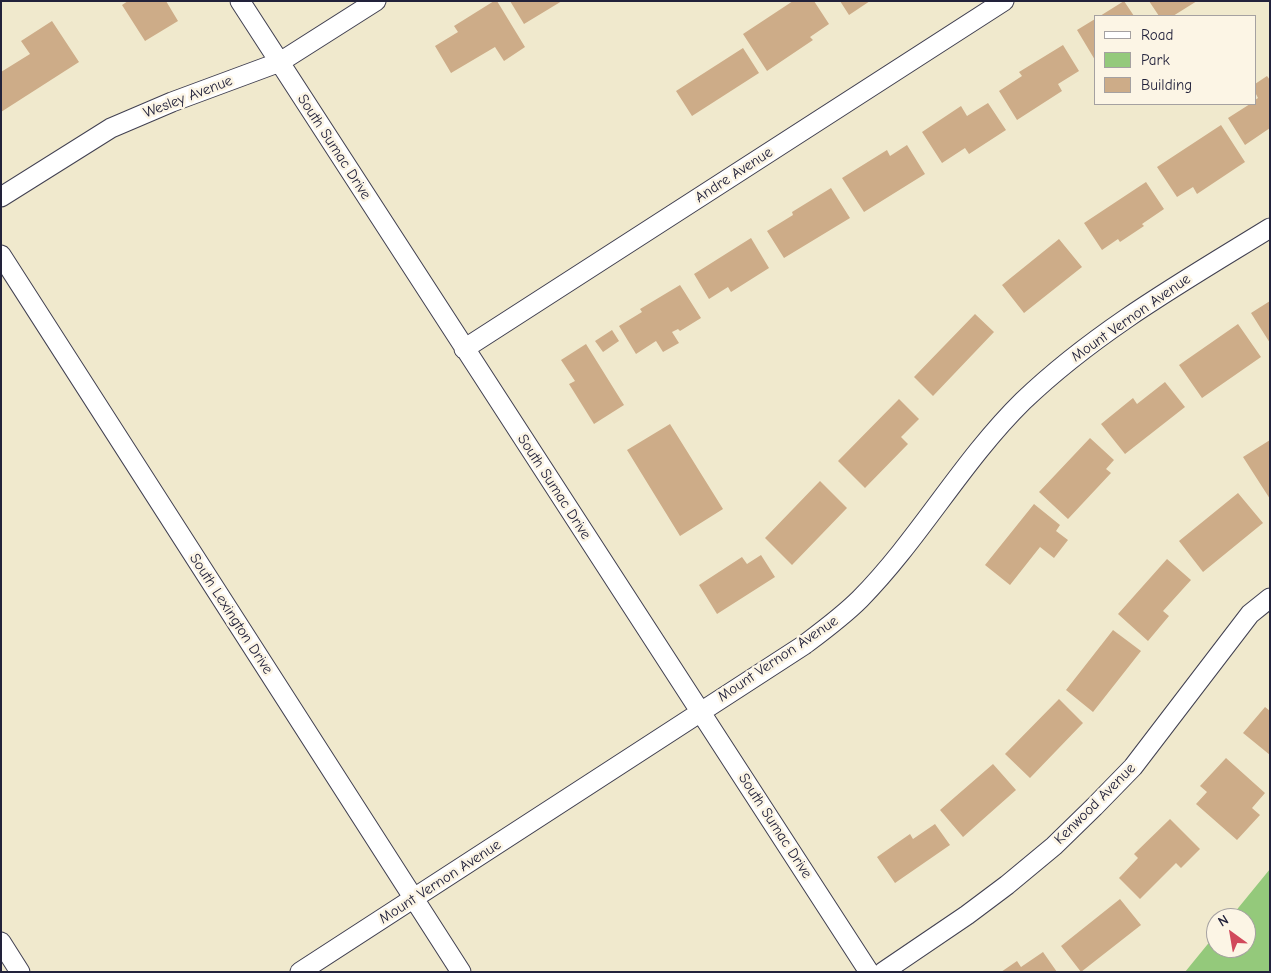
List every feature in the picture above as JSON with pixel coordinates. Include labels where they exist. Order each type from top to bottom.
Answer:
[{"type":"street","name":"South Sumac Drive","points":[[240,1],[869,972]]},
{"type":"street","name":"Wesley Avenue","points":[[1,197],[111,128],[172,102],[280,62],[376,1]]},
{"type":"street","name":"Andre Avenue","points":[[464,349],[1004,1]]},
{"type":"street","name":"Mount Vernon Avenue","points":[[300,972],[804,645],[836,621],[881,576],[984,445],[1022,402],[1064,364],[1115,326],[1154,299],[1270,228]]},
{"type":"street","name":"South Lexington Drive","points":[[1,255],[461,972]]},
{"type":"street","name":"Kenwood Avenue","points":[[883,972],[976,909],[1054,846],[1133,767],[1250,614],[1270,598]]},
{"type":"street","points":[[1,942],[20,972]]},
{"type":"green space","points":[[1270,869],[1270,972],[1185,972],[1206,946],[1206,958],[1256,958],[1256,908],[1238,908]]},
{"type":"building","points":[[128,1],[166,1],[178,21],[145,41],[122,5]]},
{"type":"building","points":[[494,1],[497,1],[525,47],[504,61],[495,47],[451,73],[435,46],[458,32],[454,26]]},
{"type":"building","points":[[510,1],[562,1],[524,24]]},
{"type":"building","points":[[793,1],[814,1],[829,24],[810,37],[813,40],[767,71],[743,34]]},
{"type":"building","points":[[840,1],[870,1],[849,15]]},
{"type":"building","points":[[1124,1],[1133,15],[1102,15]]},
{"type":"building","points":[[1149,1],[1197,1],[1175,15],[1158,15]]},
{"type":"building","points":[[1094,20],[1094,58],[1077,30]]},
{"type":"building","points":[[52,21],[79,62],[1,112],[1,72],[30,54],[21,41]]},
{"type":"building","points":[[1063,45],[1079,71],[1058,84],[1062,91],[1017,120],[999,91],[1022,76],[1019,72]]},
{"type":"building","points":[[743,48],[759,73],[692,116],[676,91]]},
{"type":"building","points":[[1267,76],[1270,80],[1270,128],[1245,145],[1228,118],[1248,105],[1256,105],[1256,99],[1258,98],[1256,83]]},
{"type":"building","points":[[988,103],[1006,130],[969,154],[965,148],[942,163],[922,132],[961,106],[967,116]]},
{"type":"building","points":[[1221,125],[1245,162],[1197,194],[1193,187],[1177,197],[1157,167]]},
{"type":"building","points":[[907,145],[925,174],[864,212],[842,178],[887,150],[890,156]]},
{"type":"building","points":[[1146,182],[1164,209],[1142,224],[1144,226],[1120,242],[1118,239],[1102,250],[1084,223]]},
{"type":"building","points":[[831,188],[850,218],[784,258],[767,231],[793,215],[792,212]]},
{"type":"building","points":[[751,238],[769,268],[731,292],[728,287],[709,299],[694,274]]},
{"type":"building","points":[[1059,239],[1082,267],[1024,313],[1002,285]]},
{"type":"building","points":[[680,285],[701,318],[680,331],[678,329],[672,332],[679,343],[663,352],[656,341],[636,354],[619,326],[642,312],[640,309]]},
{"type":"building","points":[[1270,301],[1270,343],[1251,313]]},
{"type":"building","points":[[975,314],[994,332],[933,396],[914,377]]},
{"type":"building","points":[[1238,324],[1261,357],[1202,398],[1179,365]]},
{"type":"building","points":[[612,330],[619,341],[603,352],[595,341]]},
{"type":"building","points":[[586,344],[624,405],[594,424],[569,384],[575,381],[561,360]]},
{"type":"building","points":[[1165,382],[1185,407],[1125,454],[1101,424],[1133,398],[1137,404]]},
{"type":"building","points":[[899,399],[919,419],[901,437],[908,444],[865,488],[838,461]]},
{"type":"building","points":[[670,424],[723,509],[680,536],[627,450]]},
{"type":"building","points":[[1090,438],[1114,460],[1106,469],[1111,473],[1068,519],[1039,492]]},
{"type":"building","points":[[1270,440],[1270,499],[1243,457]]},
{"type":"building","points":[[820,481],[847,508],[792,565],[765,538]]},
{"type":"building","points":[[1238,493],[1263,523],[1203,572],[1179,541]]},
{"type":"building","points":[[1034,504],[1060,525],[1056,531],[1068,540],[1054,558],[1040,547],[1010,585],[985,565]]},
{"type":"building","points":[[761,555],[775,577],[717,614],[699,585],[742,557],[747,564]]},
{"type":"building","points":[[1167,559],[1191,580],[1163,611],[1169,616],[1148,641],[1118,614]]},
{"type":"building","points":[[1113,630],[1141,651],[1093,712],[1066,690]]},
{"type":"building","points":[[1059,699],[1083,723],[1030,778],[1005,754]]},
{"type":"building","points":[[1265,707],[1270,711],[1270,755],[1243,733]]},
{"type":"building","points":[[1226,758],[1265,793],[1252,808],[1260,815],[1237,840],[1196,804],[1207,792],[1200,786]]},
{"type":"building","points":[[993,764],[1016,790],[963,837],[940,810]]},
{"type":"building","points":[[1170,819],[1200,849],[1181,868],[1176,863],[1140,899],[1119,878],[1138,858],[1134,854]]},
{"type":"building","points":[[935,824],[950,845],[895,883],[877,857],[910,834],[913,839]]},
{"type":"building","points":[[1120,899],[1141,925],[1081,972],[1061,946]]},
{"type":"building","points":[[1043,952],[1057,972],[1001,972],[1017,961],[1021,967]]}]
